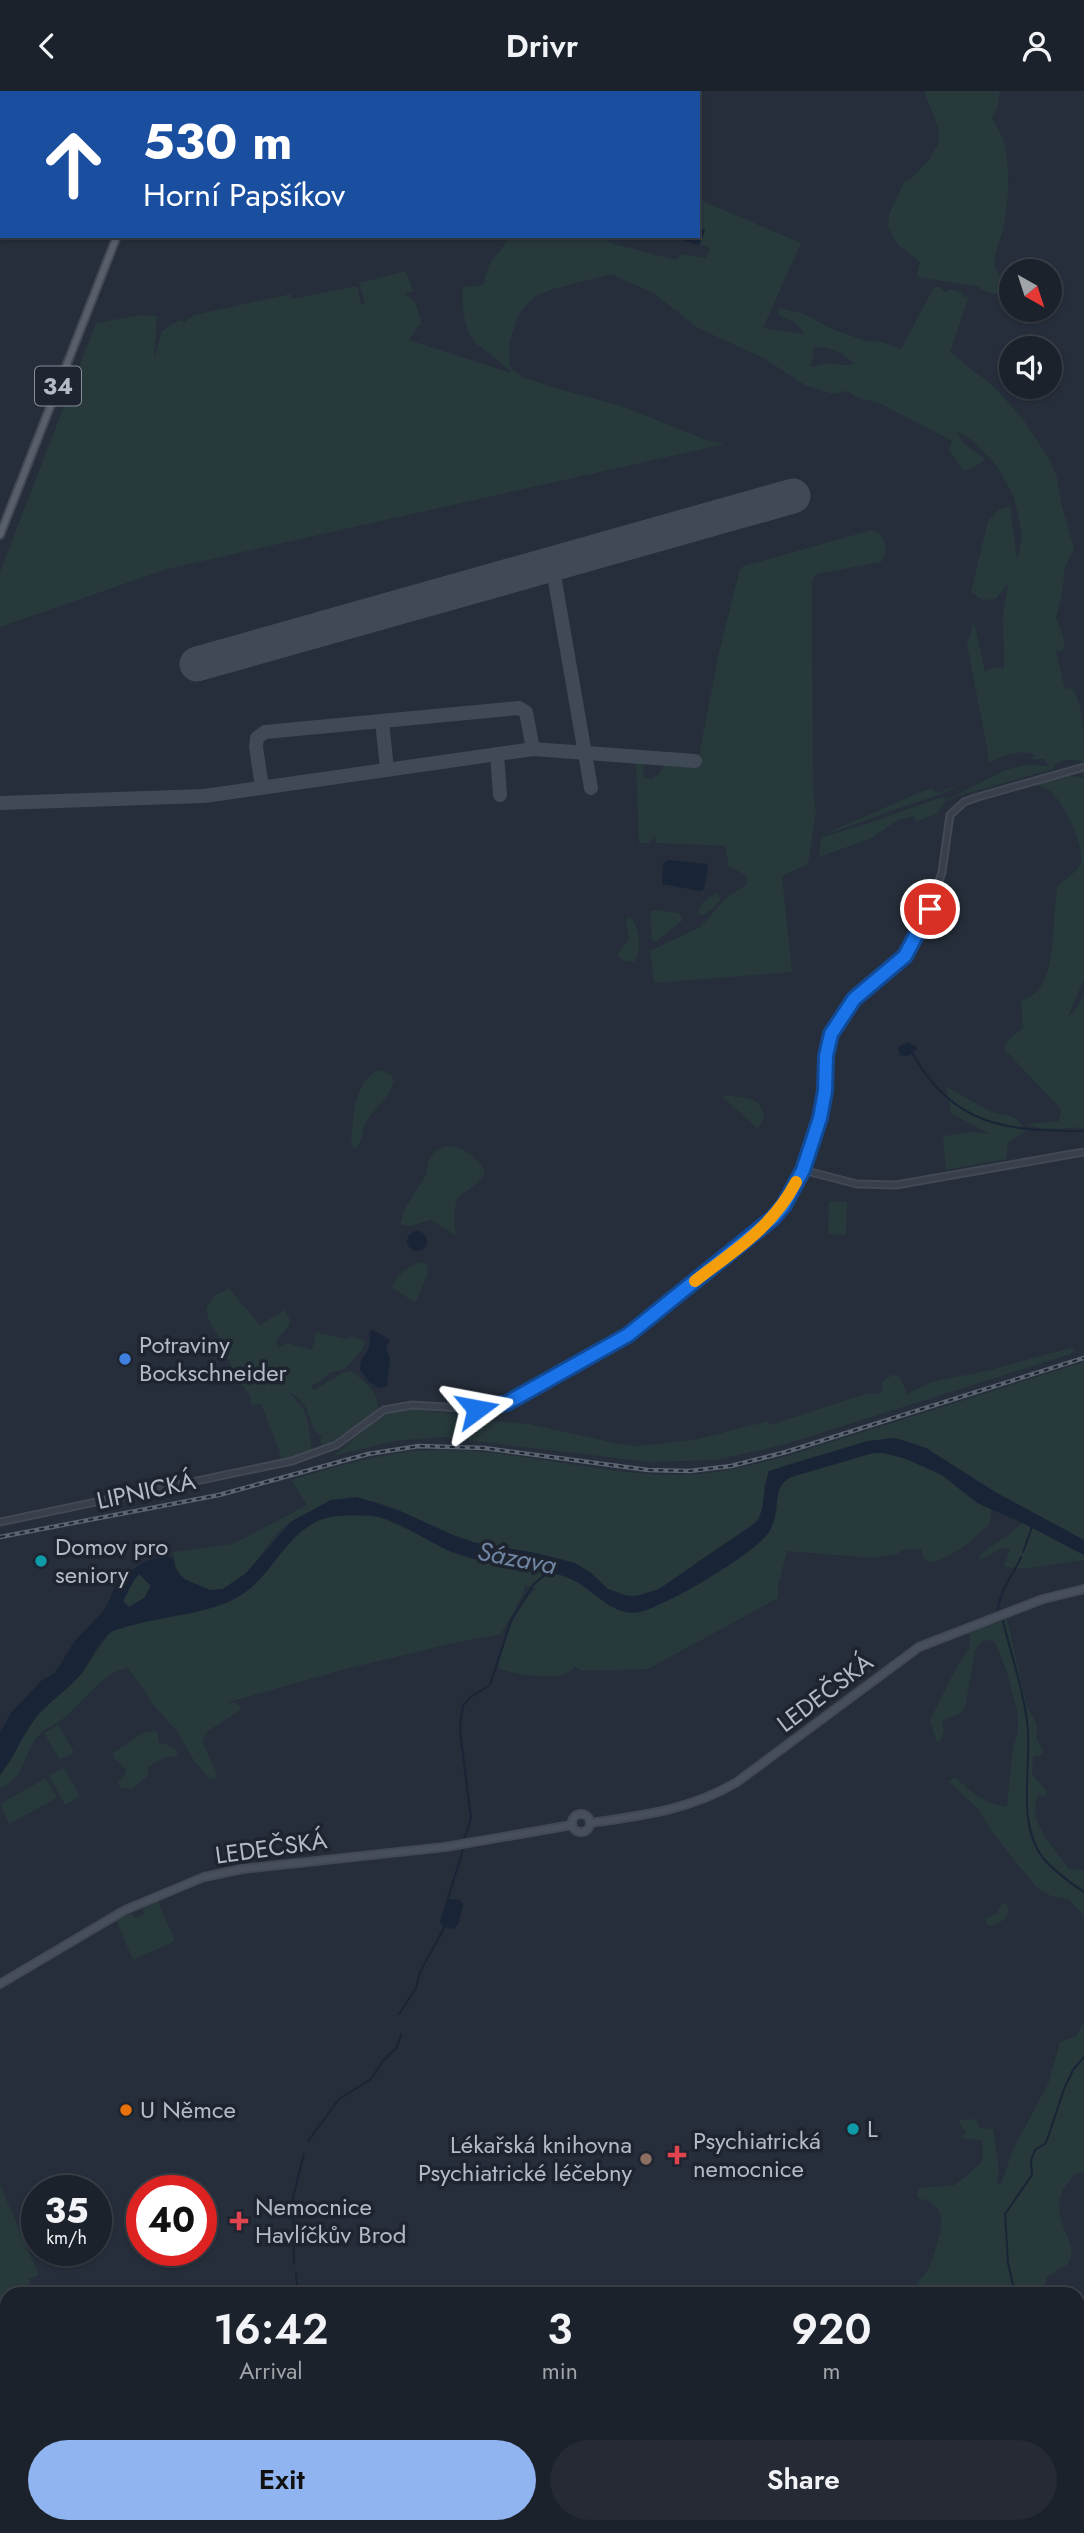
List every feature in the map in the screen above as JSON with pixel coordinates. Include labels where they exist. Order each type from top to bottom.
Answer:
[{"type":"main road","name":"34","points":[[0,535],[116,238]]},
{"type":"main road","name":"LEDEČSKÁ","points":[[591,1823],[690,1805],[718,1794],[919,1647],[1043,1599],[1084,1588]]},
{"type":"main road","name":"LEDEČSKÁ","points":[[580,1814],[588,1817],[591,1823],[583,1833],[574,1830],[572,1825],[573,1819],[580,1814]]},
{"type":"main road","name":"LEDEČSKÁ","points":[[0,1984],[125,1910],[204,1877],[242,1869],[445,1847],[572,1825]]},
{"type":"street","name":"LIPNICKÁ","points":[[0,1522],[292,1461],[336,1445],[384,1410],[412,1405],[477,1409],[507,1403],[628,1335],[773,1218],[784,1205],[803,1170],[820,1118],[825,1091],[826,1056],[831,1034],[854,999],[905,956],[930,909],[942,872],[947,823],[953,810],[978,797],[1084,767]]},
{"type":"street","points":[[803,1170],[866,1185],[896,1185],[1084,1152]]},
{"type":"shaded area","points":[[924,91],[1000,91],[992,118],[1005,147],[1008,195],[995,260],[995,268],[999,274],[999,295],[981,290],[980,287],[918,277],[920,262],[898,245],[888,227],[889,214],[904,182],[913,177],[928,161],[939,143],[938,127]]},
{"type":"shaded area","points":[[700,200],[801,243],[763,328],[805,334],[795,322],[778,315],[780,308],[804,314],[832,329],[866,341],[882,342],[901,349],[934,287],[940,287],[946,293],[950,289],[963,293],[964,297],[969,296],[950,352],[993,386],[999,393],[999,399],[1005,399],[1023,419],[1048,457],[1057,477],[1074,549],[1065,567],[1056,617],[1065,642],[1062,651],[1056,651],[1066,690],[1071,687],[1079,702],[1084,762],[1065,760],[1053,766],[1053,769],[954,797],[945,802],[936,814],[915,822],[914,816],[898,820],[870,839],[819,857],[821,837],[940,798],[948,799],[1005,770],[1026,765],[1049,766],[1044,759],[1032,759],[1035,756],[1032,753],[1009,754],[988,763],[967,645],[974,622],[985,672],[995,667],[1004,668],[1003,615],[1008,584],[996,599],[983,600],[971,592],[988,521],[999,509],[1010,506],[1017,560],[1022,536],[1014,497],[996,465],[973,441],[957,431],[962,442],[985,459],[973,468],[963,471],[949,450],[952,441],[881,404],[856,397],[848,391],[833,394],[805,385],[765,359],[698,328],[653,293],[611,274],[550,290],[533,298],[517,318],[509,344],[510,365],[513,370],[523,377],[622,406],[709,441],[725,444],[167,569],[0,627],[0,572],[96,323],[139,315],[157,316],[154,358],[162,331],[179,320],[186,323],[187,319],[194,315],[291,294],[292,299],[357,286],[361,304],[365,303],[359,283],[406,271],[413,291],[404,294],[415,301],[422,324],[409,340],[511,373],[469,334],[464,318],[462,294],[463,287],[483,285],[489,265],[509,238],[603,238],[614,244],[676,260],[682,254],[705,258],[710,250],[700,245],[705,230],[700,228]],"holes":[[[813,348],[841,353],[854,364],[810,365]]]},
{"type":"shaded area","points":[[872,530],[881,536],[885,544],[881,562],[817,574],[812,580],[813,789],[816,812],[806,865],[782,876],[792,972],[654,983],[650,951],[700,927],[726,898],[747,884],[746,875],[729,867],[725,846],[656,843],[655,836],[648,843],[639,843],[636,763],[644,763],[643,777],[652,779],[660,773],[665,762],[697,766],[719,652],[739,572],[743,566]]},
{"type":"shaded area","points":[[1084,772],[1084,979],[1068,1017],[1084,996],[1084,1128],[1039,1128],[1027,1124],[1059,1121],[1059,1107],[1004,1049],[1008,1040],[1023,1028],[1021,1002],[1035,993],[1047,972],[1058,885],[1077,869],[1081,863],[1081,855],[1072,824],[1061,805],[1050,791],[1035,785],[1058,776],[1083,778]]},
{"type":"shaded area","points":[[964,783],[933,797],[822,835],[923,791],[932,789],[937,793]]},
{"type":"shaded area","points":[[716,893],[721,899],[715,907],[703,915],[698,913],[702,903]]},
{"type":"shaded area","points":[[651,911],[679,913],[683,920],[655,942],[651,938]]},
{"type":"shaded area","points":[[629,916],[636,926],[639,938],[639,951],[634,962],[625,961],[617,955],[629,939],[626,921]]},
{"type":"shaded area","points":[[378,1070],[391,1074],[394,1082],[365,1124],[361,1141],[355,1149],[351,1146],[358,1094],[369,1077]]},
{"type":"shaded area","points":[[946,1086],[984,1108],[1012,1117],[1021,1124],[1026,1131],[1008,1143],[1006,1159],[946,1170],[943,1136],[974,1132],[989,1134],[951,1113]]},
{"type":"shaded area","points":[[725,1095],[750,1099],[760,1105],[764,1118],[758,1129],[723,1097]]},
{"type":"shaded area","points":[[448,1146],[469,1153],[485,1170],[477,1182],[457,1198],[454,1214],[456,1236],[431,1220],[410,1226],[400,1224],[404,1210],[426,1175],[429,1159],[438,1149]]},
{"type":"shaded area","points":[[829,1201],[847,1202],[846,1235],[828,1234]]},
{"type":"shaded area","points":[[419,1262],[427,1264],[428,1273],[415,1303],[392,1287],[403,1272]]},
{"type":"shaded area","points":[[229,1288],[260,1325],[284,1310],[289,1316],[290,1324],[276,1341],[278,1348],[287,1343],[312,1350],[316,1332],[346,1339],[353,1336],[365,1342],[361,1351],[345,1369],[330,1373],[312,1385],[312,1388],[314,1390],[344,1372],[351,1371],[374,1393],[378,1410],[325,1446],[321,1444],[320,1439],[323,1437],[314,1428],[303,1403],[289,1392],[303,1408],[312,1451],[283,1461],[261,1404],[251,1405],[250,1395],[236,1378],[218,1335],[209,1321],[206,1308],[214,1296]]},
{"type":"shaded area","points":[[1076,1347],[1071,1354],[783,1445],[716,1460],[649,1462],[443,1437],[395,1441],[333,1456],[379,1418],[409,1408],[459,1415],[468,1421],[472,1415],[484,1416],[492,1421],[529,1424],[620,1444],[639,1446],[694,1440],[768,1421],[770,1425],[865,1394],[880,1394],[883,1389],[881,1383],[893,1374],[900,1378],[908,1395],[935,1382]]},
{"type":"shaded area","points":[[1084,1362],[1084,1540],[995,1492],[926,1448],[895,1438],[868,1441],[783,1466],[764,1484],[762,1509],[749,1530],[662,1587],[636,1595],[623,1595],[609,1590],[594,1575],[571,1562],[460,1538],[395,1509],[369,1501],[292,1521],[270,1542],[250,1569],[226,1588],[211,1590],[194,1585],[181,1576],[174,1558],[173,1552],[233,1544],[307,1505],[291,1480],[366,1459],[423,1450],[472,1451],[647,1474],[691,1475],[719,1472],[787,1456]]},
{"type":"shaded area","points":[[873,1453],[908,1459],[948,1479],[991,1509],[990,1523],[963,1547],[930,1563],[923,1557],[922,1549],[903,1550],[897,1554],[872,1558],[787,1551],[778,1586],[778,1598],[648,1669],[582,1671],[576,1667],[560,1675],[543,1676],[500,1669],[498,1665],[504,1644],[516,1614],[537,1588],[525,1586],[523,1595],[501,1634],[342,1670],[226,1703],[237,1703],[242,1709],[207,1732],[202,1741],[217,1774],[215,1778],[209,1779],[193,1759],[179,1734],[157,1709],[128,1668],[119,1670],[102,1681],[62,1720],[35,1739],[21,1770],[9,1784],[0,1789],[0,1775],[24,1734],[38,1715],[82,1673],[111,1631],[159,1617],[228,1603],[247,1591],[298,1534],[319,1520],[337,1515],[380,1517],[451,1552],[476,1560],[563,1575],[579,1583],[611,1607],[697,1585],[744,1555],[776,1516],[782,1482]]},
{"type":"shaded area","points":[[1023,1523],[1084,1555],[1084,1560],[1023,1569],[1004,1567],[1010,1548],[1003,1548],[978,1561],[981,1554]]},
{"type":"shaded area","points":[[139,1574],[151,1586],[144,1598],[129,1607],[123,1601]]},
{"type":"shaded area","points":[[1007,1619],[1027,1707],[1035,1721],[1036,1737],[1044,1753],[1033,1756],[1032,1774],[1047,1792],[1045,1797],[1039,1795],[1035,1805],[1038,1824],[1068,1868],[1084,1871],[1084,1915],[1068,1899],[1051,1896],[1036,1887],[992,1832],[978,1809],[948,1781],[955,1777],[985,1800],[1007,1806],[1018,1716],[1007,1672],[995,1642],[982,1642],[976,1648],[965,1707],[959,1714],[942,1721],[944,1731],[940,1742],[937,1743],[930,1720],[955,1671],[970,1649],[969,1633]]},
{"type":"shaded area","points":[[58,1725],[74,1752],[60,1760],[44,1733]]},
{"type":"shaded area","points":[[157,1731],[159,1743],[177,1750],[177,1756],[163,1758],[148,1767],[148,1776],[131,1789],[120,1787],[117,1781],[122,1779],[127,1770],[114,1758],[113,1753],[144,1732]]},
{"type":"shaded area","points":[[64,1768],[80,1796],[65,1805],[49,1776]]},
{"type":"shaded area","points":[[46,1778],[57,1798],[9,1824],[0,1804]]},
{"type":"shaded area","points":[[158,1901],[175,1941],[133,1960],[116,1920],[132,1913],[135,1918],[144,1914],[142,1909]]},
{"type":"shaded area","points":[[1002,1903],[1007,1904],[1007,1916],[1001,1922],[989,1926],[985,1919],[997,1913]]},
{"type":"shaded area","points":[[1084,2022],[1084,2172],[1072,2177],[1061,2195],[1059,2205],[1072,2251],[1071,2258],[1066,2265],[1046,2279],[1045,2287],[915,2287],[931,2264],[941,2224],[941,2217],[935,2205],[917,2196],[919,2188],[954,2185],[981,2163],[982,2140],[961,2138],[966,2133],[959,2123],[960,2120],[973,2119],[977,2121],[979,2128],[993,2129],[999,2170],[997,2183],[1001,2184],[1013,2149],[1048,2084],[1060,2042],[1076,2036]]},
{"type":"shaded area","points":[[0,2185],[21,2233],[21,2266],[35,2266],[39,2275],[29,2279],[29,2287],[0,2287]]},
{"type":"water","points":[[700,228],[705,230],[699,245],[674,238],[700,238]]},
{"type":"water","points":[[668,860],[707,864],[704,889],[700,891],[662,884],[663,864]]},
{"type":"water","points":[[908,1042],[918,1048],[908,1056],[900,1055],[898,1047]]},
{"type":"water","points":[[413,1231],[421,1231],[427,1241],[421,1251],[413,1251],[407,1245],[407,1237]]},
{"type":"water","points":[[373,1330],[390,1340],[386,1347],[390,1359],[387,1386],[380,1388],[369,1382],[360,1370],[361,1361],[369,1348],[370,1331]]},
{"type":"water","name":"Sázava","points":[[895,1438],[926,1448],[995,1492],[1084,1540],[1084,1555],[1023,1523],[977,1503],[942,1475],[906,1459],[884,1453],[873,1453],[791,1477],[780,1488],[773,1524],[761,1542],[709,1578],[640,1612],[615,1609],[564,1576],[464,1556],[382,1518],[355,1515],[323,1519],[297,1535],[256,1583],[232,1600],[205,1610],[113,1631],[99,1645],[82,1673],[36,1717],[0,1775],[0,1733],[11,1713],[41,1681],[55,1673],[74,1642],[105,1609],[118,1581],[145,1561],[167,1556],[174,1559],[175,1569],[184,1579],[210,1590],[223,1589],[246,1573],[292,1521],[331,1500],[357,1497],[398,1510],[476,1543],[575,1563],[608,1589],[628,1596],[637,1596],[659,1589],[758,1521],[769,1471],[868,1441]],"holes":[[[139,1574],[151,1586],[144,1598],[129,1607],[123,1601]]]},
{"type":"water","points":[[447,1899],[459,1900],[463,1904],[459,1923],[454,1929],[444,1927],[440,1922]]},
{"type":"waterway","points":[[912,1053],[929,1078],[946,1096],[985,1120],[1030,1129],[1084,1131]]},
{"type":"waterway","points":[[1023,1552],[1032,1527]]},
{"type":"waterway","points":[[998,1609],[1004,1588],[1021,1557]]},
{"type":"waterway","name":"Sázava","points":[[465,1837],[471,1818],[460,1731],[463,1706],[469,1698],[490,1685],[511,1621],[533,1585],[549,1571]]},
{"type":"waterway","points":[[1003,1621],[1027,1721],[1027,1810],[1030,1827],[1043,1858],[1062,1877],[1084,1892]]},
{"type":"waterway","points":[[448,1898],[463,1850]]},
{"type":"waterway","points":[[399,2014],[416,1988],[420,1972],[445,1926]]},
{"type":"waterway","points":[[308,2141],[339,2099],[371,2079],[382,2062],[397,2047],[401,2034]]},
{"type":"waterway","points":[[1013,2287],[1008,2263],[1005,2214],[1032,2175],[1031,2160],[1035,2150],[1046,2143],[1064,2089],[1073,2070],[1084,2057]]},
{"type":"waterway","points":[[294,2264],[293,2197],[304,2154]]},
{"type":"waterway","points":[[296,2273],[296,2287]]},
{"type":"taxiway","points":[[552,564],[591,788]]},
{"type":"taxiway","points":[[262,787],[256,747],[257,738],[265,732],[519,708],[526,712],[533,749]]},
{"type":"taxiway","points":[[382,721],[387,769]]},
{"type":"taxiway","points":[[0,803],[204,796],[533,749],[695,761]]},
{"type":"taxiway","points":[[497,754],[500,795]]},
{"type":"runway","points":[[197,664],[793,496]]},
{"type":"railway","points":[[0,1537],[219,1495],[368,1454],[419,1446],[484,1448],[648,1470],[690,1471],[731,1466],[786,1452],[1084,1358]]},
{"type":"slow traffic","points":[[695,1281],[773,1218],[784,1205],[796,1182]]},
{"type":"place","name":"Potraviny Bockschneider","points":[[125,1359]]},
{"type":"place","name":"Domov pro seniory","points":[[41,1561]]},
{"type":"place","name":"U Němce","points":[[126,2110]]},
{"type":"place","name":"L","points":[[853,2129]]},
{"type":"place","name":"Psychiatrická nemocnice","points":[[677,2155]]},
{"type":"place","name":"Lékařská knihovna Psychiatrické léčebny","points":[[646,2159]]},
{"type":"place","name":"Nemocnice Havlíčkův Brod","points":[[239,2221]]},
{"type":"route","points":[[477,1409],[507,1403],[628,1335],[773,1218],[784,1205],[803,1170],[820,1118],[825,1091],[826,1056],[831,1034],[854,999],[905,956],[930,909]]}]
